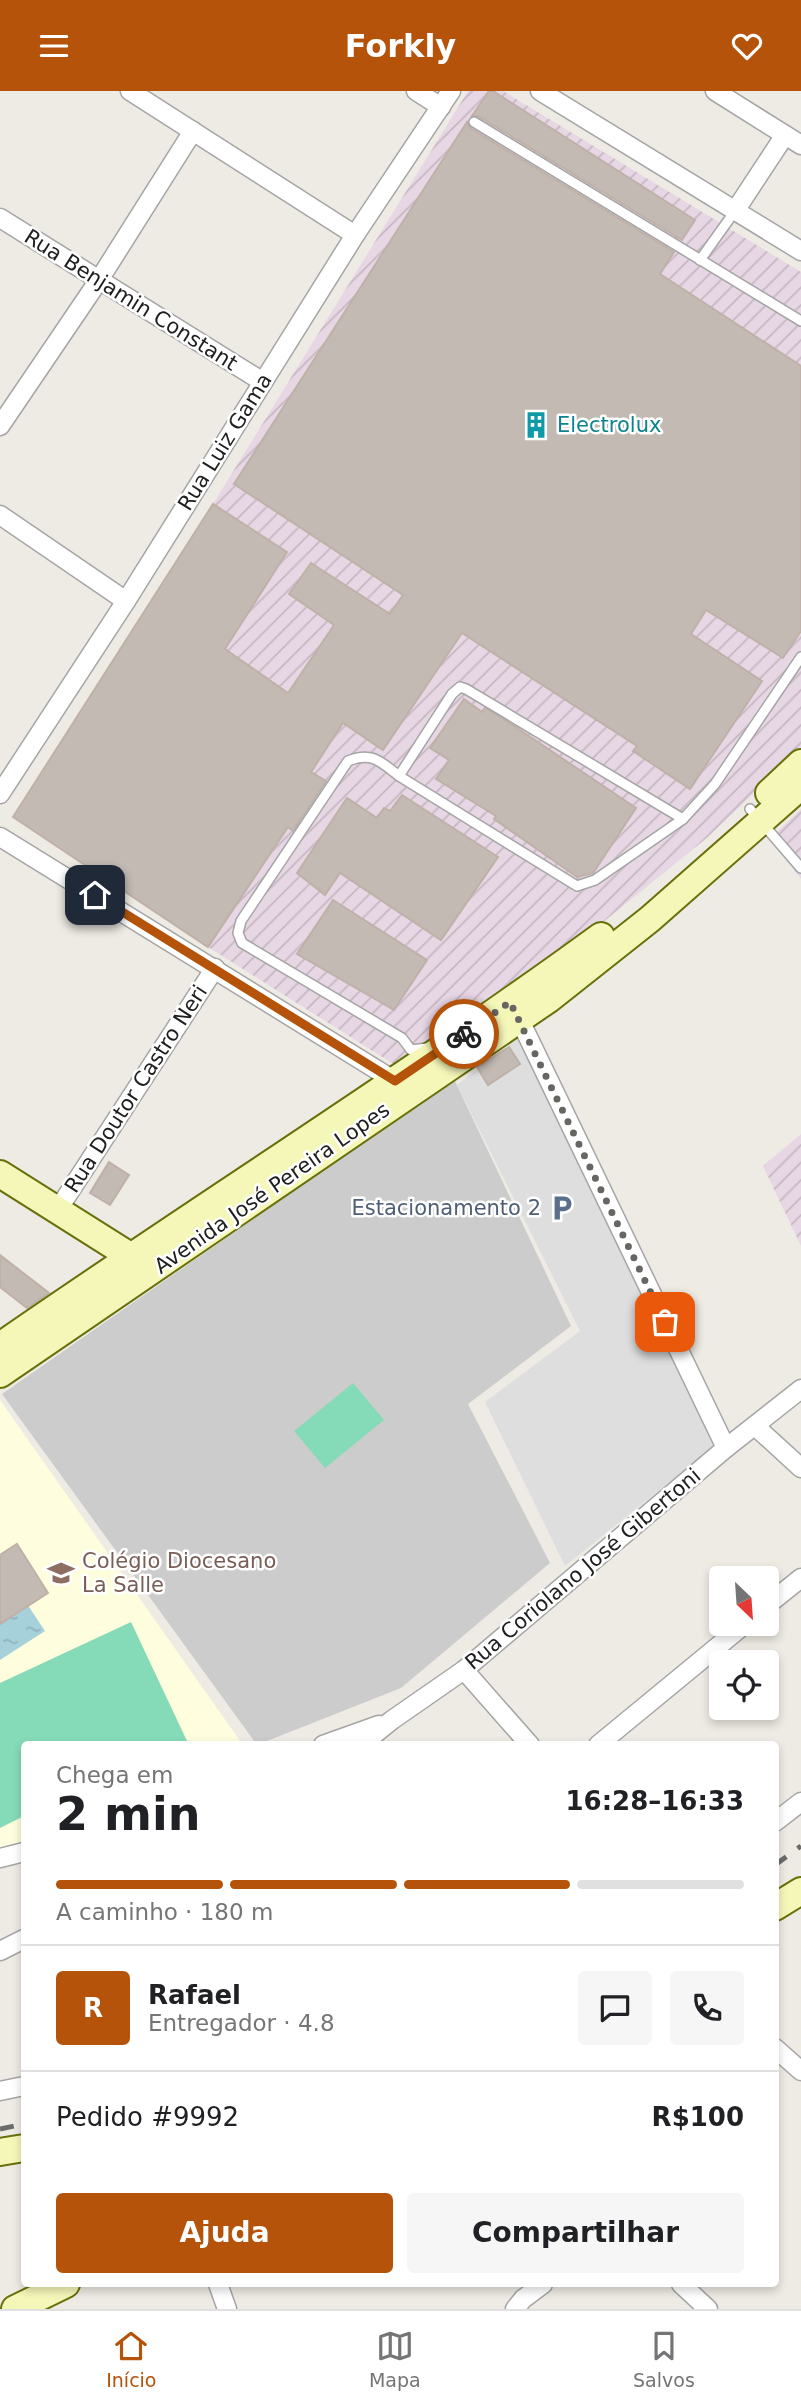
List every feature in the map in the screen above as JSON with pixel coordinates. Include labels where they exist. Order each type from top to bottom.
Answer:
[{"type":"main road","name":"Avenida José Pereira Lopes","points":[[756,816],[801,763]]},
{"type":"main road","name":"Avenida José Pereira Lopes","points":[[0,1346],[130,1256],[455,1053],[515,1011],[625,919],[756,816],[801,786]]},
{"type":"main road","name":"Avenida José Pereira Lopes","points":[[0,1374],[167,1259],[399,1089]]},
{"type":"main road","points":[[0,1174],[130,1256],[167,1259]]},
{"type":"main road","points":[[779,1905],[801,1891]]},
{"type":"main road","points":[[0,2152],[21,2148]]},
{"type":"main road","points":[[15,2309],[60,2287]]},
{"type":"street","points":[[130,91],[355,235]]},
{"type":"street","points":[[416,91],[440,107]]},
{"type":"street","name":"Rua Luiz Gama","points":[[0,794],[355,235],[451,91]]},
{"type":"street","points":[[540,91],[801,251]]},
{"type":"street","points":[[715,91],[801,145]]},
{"type":"street","points":[[0,426],[99,280],[193,131]]},
{"type":"street","points":[[735,211],[785,135]]},
{"type":"street","name":"Rua Benjamin Constant","points":[[0,218],[263,382]]},
{"type":"street","points":[[0,515],[125,601]]},
{"type":"street","points":[[0,837],[215,968],[399,1089]]},
{"type":"street","name":"Rua Doutor Castro Neri","points":[[57,1210],[215,968]]},
{"type":"street","points":[[515,1011],[726,1448]]},
{"type":"street","name":"Rua Coriolano José Gibertoni","points":[[366,1741],[464,1670],[726,1448],[801,1389]]},
{"type":"street","points":[[755,1426],[801,1468]]},
{"type":"street","points":[[779,1596],[801,1578]]},
{"type":"street","points":[[603,1741],[730,1636]]},
{"type":"street","points":[[464,1670],[526,1741]]},
{"type":"street","points":[[334,1741],[392,1720]]},
{"type":"street","points":[[779,1819],[801,1802]]},
{"type":"street","points":[[0,1858],[21,1853]]},
{"type":"street","points":[[0,1951],[21,1940]]},
{"type":"street","points":[[779,2052],[801,2071]]},
{"type":"street","points":[[0,2089],[21,2086]]},
{"type":"street","points":[[219,2287],[227,2309]]},
{"type":"street","points":[[515,2309],[539,2287]]},
{"type":"street","points":[[684,2287],[708,2309]]},
{"type":"lane","points":[[474,122],[801,321]]},
{"type":"lane","points":[[700,260],[735,211]]},
{"type":"lane","points":[[455,1053],[411,1050],[401,1038],[242,943],[238,933],[241,921],[348,761],[361,756],[377,759],[399,776],[577,886],[595,880],[683,819],[715,784],[801,657]]},
{"type":"lane","points":[[399,776],[452,694],[460,687],[683,819]]},
{"type":"lane","points":[[756,816],[801,867]]},
{"type":"shaded area","name":"Electrolux","points":[[468,91],[503,91],[801,272],[801,748],[708,837],[586,936],[395,1065],[208,947],[13,817],[213,504]]},
{"type":"shaded area","points":[[801,809],[801,879],[770,839]]},
{"type":"shaded area","name":"Estacionamento 2","points":[[523,1034],[714,1437],[710,1449],[565,1566],[485,1402],[580,1331],[457,1085]]},
{"type":"shaded area","points":[[454,1079],[571,1326],[468,1404],[550,1563],[401,1688],[267,1741],[254,1741],[2,1394]]},
{"type":"shaded area","points":[[801,1134],[801,1246],[763,1166]]},
{"type":"shaded area","name":"Colégio Diocesano La Salle","points":[[0,1400],[240,1741],[21,1741],[21,1852],[0,1856]]},
{"type":"green space","points":[[353,1383],[384,1420],[325,1468],[294,1431]]},
{"type":"green space","points":[[131,1622],[187,1741],[21,1741],[21,1818],[0,1828],[0,1683]]},
{"type":"water","points":[[27,1604],[45,1631],[0,1660],[0,1621]]},
{"type":"building","points":[[489,91],[493,91],[695,220],[682,240],[478,116],[472,116]]},
{"type":"building","name":"Electrolux","points":[[467,122],[470,128],[674,252],[660,274],[801,366],[801,631],[783,658],[706,610],[691,634],[762,681],[690,789],[633,751],[637,746],[462,633],[383,750],[343,723],[311,772],[326,781],[293,831],[288,827],[208,947],[13,817],[213,504],[287,552],[225,649],[288,693],[334,625],[289,594],[311,563],[390,614],[403,595],[234,484]]},
{"type":"building","points":[[464,699],[482,712],[485,708],[502,718],[636,808],[593,873],[577,877],[494,819],[496,816],[436,779],[449,760],[430,748]]},
{"type":"building","points":[[402,795],[498,857],[441,940],[340,873],[325,895],[297,873],[347,798],[377,818],[384,808],[390,811]]},
{"type":"building","points":[[333,900],[427,960],[394,1010],[297,954]]},
{"type":"building","points":[[509,1047],[520,1064],[488,1085],[477,1067]]},
{"type":"building","points":[[109,1162],[129,1175],[110,1205],[90,1193]]},
{"type":"building","points":[[0,1255],[49,1293],[27,1308],[0,1287]]},
{"type":"building","points":[[17,1544],[48,1593],[0,1624],[0,1555]]},
{"type":"railway","points":[[779,1862],[801,1846]]},
{"type":"railway","points":[[0,2129],[21,2125]]},
{"type":"way so far","points":[[464,1034],[510,1002],[665,1322]]},
{"type":"place","name":"Electrolux","points":[[536,425]]},
{"type":"place","name":"Estacionamento 2","points":[[562,1208]]},
{"type":"place","name":"Colégio Diocesano La Salle","points":[[61,1573]]},
{"type":"route","points":[[95,895],[395,1081],[464,1034]]}]
